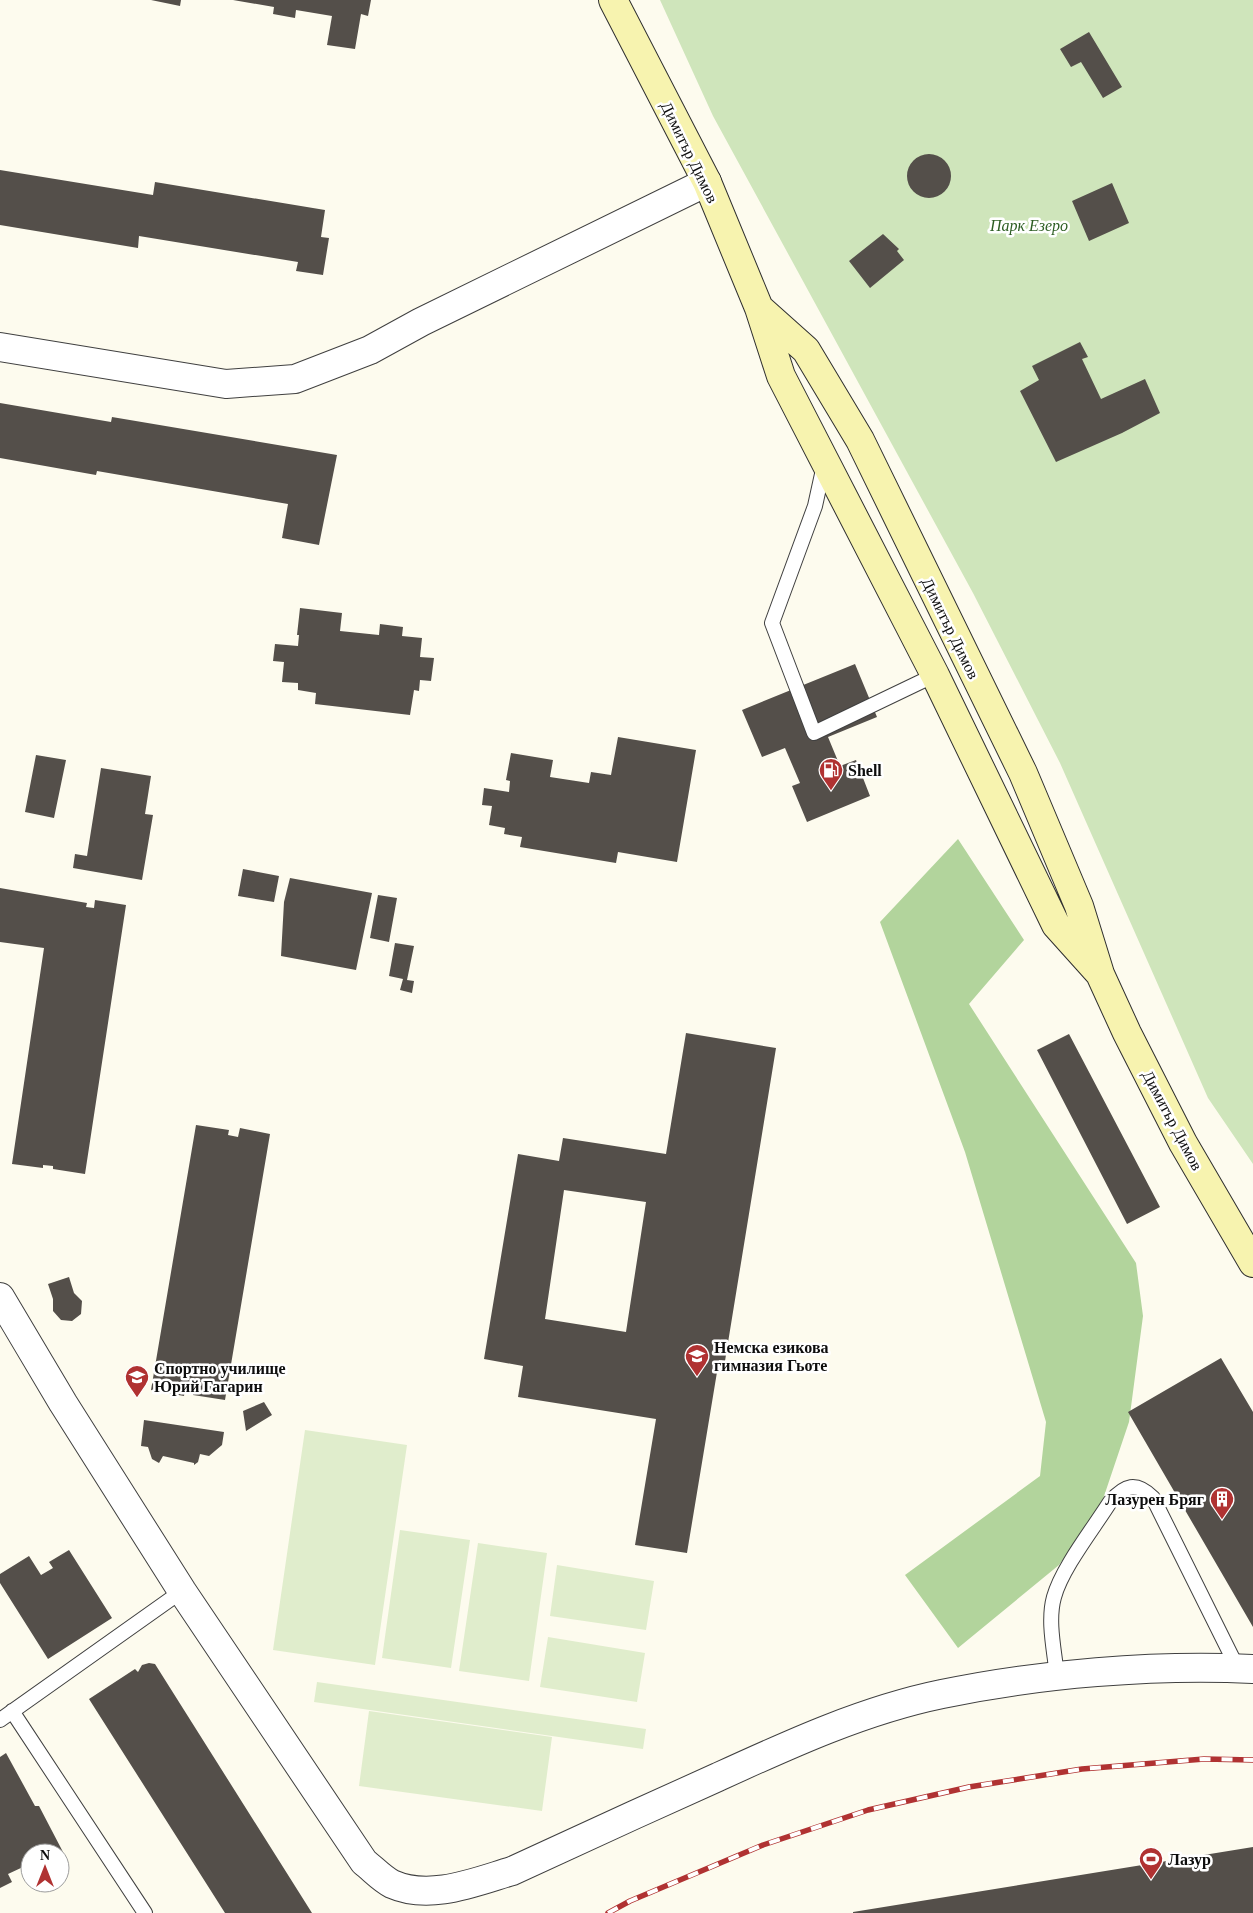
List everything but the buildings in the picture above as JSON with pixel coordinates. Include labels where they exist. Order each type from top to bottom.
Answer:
[{"type":"main road","name":"Димитър Димов","points":[[613,0],[707,182],[759,308],[781,376],[826,459],[935,675],[1056,926],[1100,974]]},
{"type":"main road","name":"Димитър Димов","points":[[759,308],[806,350],[860,440],[1023,773],[1079,906],[1100,974],[1127,1033],[1184,1143],[1253,1263]]},
{"type":"street","points":[[0,347],[226,384],[295,379],[370,350],[421,322],[707,182]]},
{"type":"street","points":[[0,1297],[63,1403],[182,1591],[364,1862],[391,1884],[426,1891],[468,1884],[512,1871],[770,1754],[839,1725],[941,1694],[1057,1677],[1117,1672],[1246,1669]]},
{"type":"lane","points":[[826,459],[815,506],[772,623],[814,733],[935,675]]},
{"type":"lane","points":[[1057,1677],[1052,1616],[1057,1590],[1110,1502],[1120,1491],[1132,1486],[1144,1489],[1153,1498],[1246,1669]]},
{"type":"lane","points":[[0,1720],[182,1591]]},
{"type":"lane","points":[[12,1711],[145,1913]]},
{"type":"green space","name":"Парк Езеро","points":[[660,0],[1253,0],[1253,1164],[1208,1098],[1060,763],[973,593],[713,116]]},
{"type":"green space","points":[[958,839],[1024,940],[969,1004],[1136,1263],[1143,1316],[1129,1422],[1099,1511],[1059,1565],[958,1648],[905,1575],[1040,1476],[1046,1422],[965,1152],[880,922]]},
{"type":"green space","points":[[305,1430],[407,1445],[375,1665],[273,1650]]},
{"type":"green space","points":[[400,1530],[470,1540],[451,1668],[382,1658]]},
{"type":"green space","points":[[478,1543],[547,1553],[529,1681],[459,1671]]},
{"type":"green space","points":[[557,1565],[654,1581],[646,1630],[550,1616]]},
{"type":"green space","points":[[548,1637],[645,1653],[637,1702],[540,1687]]},
{"type":"green space","points":[[317,1682],[646,1729],[643,1749],[314,1702]]},
{"type":"green space","points":[[369,1711],[552,1737],[542,1811],[359,1786]]},
{"type":"railway","points":[[608,1913],[630,1901],[763,1845],[868,1810],[969,1787],[1082,1769],[1204,1759],[1253,1760]]},
{"type":"place","name":"Shell","points":[[831,791]]},
{"type":"place","name":"Немска езикова гимназия Гьоте","points":[[697,1377]]},
{"type":"place","name":"Спортно училище Юрий Гагарин","points":[[137,1398]]},
{"type":"place","name":"Лазурен Бряг","points":[[1222,1520]]},
{"type":"place","name":"Лазур","points":[[1151,1880]]}]
